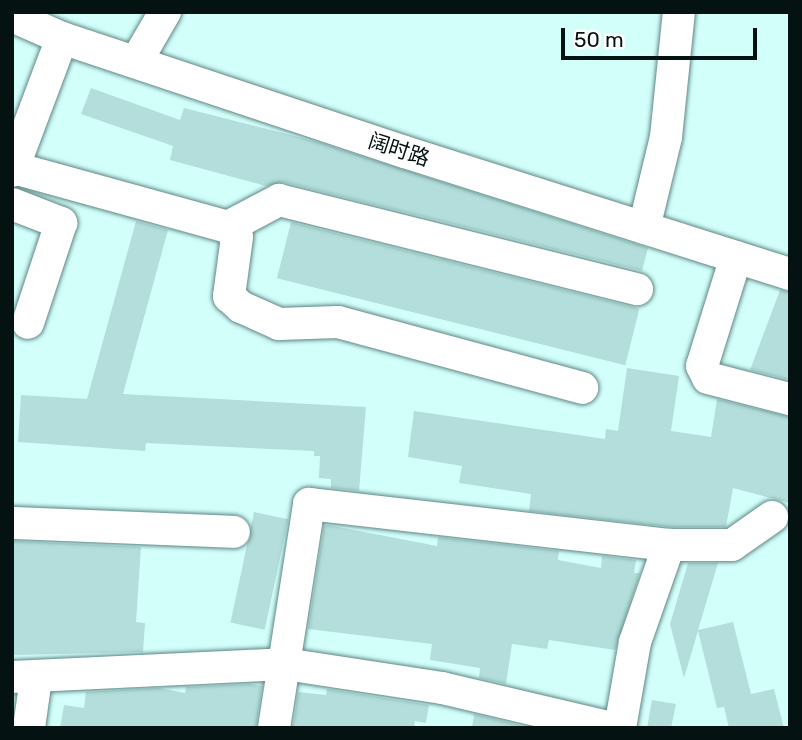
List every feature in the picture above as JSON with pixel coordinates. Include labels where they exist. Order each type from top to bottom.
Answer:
[{"type":"street","points":[[136,62],[165,12]]},
{"type":"street","points":[[644,228],[666,137],[679,12]]},
{"type":"street","name":"阔时路","points":[[12,16],[62,38],[790,274]]},
{"type":"street","points":[[62,38],[13,169],[228,227],[237,237],[229,296],[241,307],[279,324],[338,321],[582,388]]},
{"type":"street","points":[[228,227],[279,200],[637,289]]},
{"type":"street","points":[[12,204],[61,223],[28,323]]},
{"type":"street","points":[[736,257],[702,366],[708,378],[790,399]]},
{"type":"street","points":[[274,728],[309,504],[669,545],[732,545],[772,517]]},
{"type":"street","points":[[12,523],[234,532]]},
{"type":"street","points":[[620,728],[635,642],[669,545]]},
{"type":"street","points":[[29,728],[24,678],[285,664],[442,688],[612,728]]},
{"type":"building","points":[[91,88],[180,120],[184,108],[318,142],[648,248],[642,271],[283,182],[266,186],[170,160],[173,146],[81,114]]},
{"type":"building","points":[[136,221],[168,230],[123,394],[366,407],[359,491],[331,488],[331,479],[319,478],[320,456],[314,456],[314,451],[146,443],[145,451],[18,442],[21,395],[87,399]]},
{"type":"building","points":[[291,222],[639,309],[625,365],[277,278]]},
{"type":"building","points":[[780,290],[790,292],[790,380],[750,370]]},
{"type":"building","points":[[627,368],[679,376],[671,431],[711,437],[717,399],[790,417],[790,503],[733,488],[726,527],[670,527],[529,511],[531,494],[459,483],[462,466],[408,457],[414,411],[605,439],[606,429],[618,431]]},
{"type":"building","points":[[254,512],[288,519],[265,630],[231,623]]},
{"type":"building","points":[[324,526],[437,546],[438,537],[559,551],[558,560],[601,568],[602,556],[636,560],[634,573],[640,573],[615,650],[549,640],[547,649],[512,644],[506,684],[479,678],[480,668],[430,660],[432,644],[308,629]]},
{"type":"building","points":[[12,541],[141,547],[136,622],[145,623],[143,652],[12,655]]},
{"type":"building","points":[[688,563],[718,563],[698,630],[733,622],[751,694],[774,689],[784,728],[729,728],[724,707],[717,708],[698,631],[684,678],[670,624]]},
{"type":"building","points":[[250,684],[262,686],[256,728],[60,728],[64,705],[84,708],[86,692],[159,688],[185,693],[186,687]]},
{"type":"building","points":[[327,689],[429,705],[426,723],[415,721],[414,728],[293,728],[298,692],[326,695]]},
{"type":"building","points":[[652,700],[676,704],[671,728],[647,728]]},
{"type":"building","points":[[474,714],[531,728],[472,728]]}]
